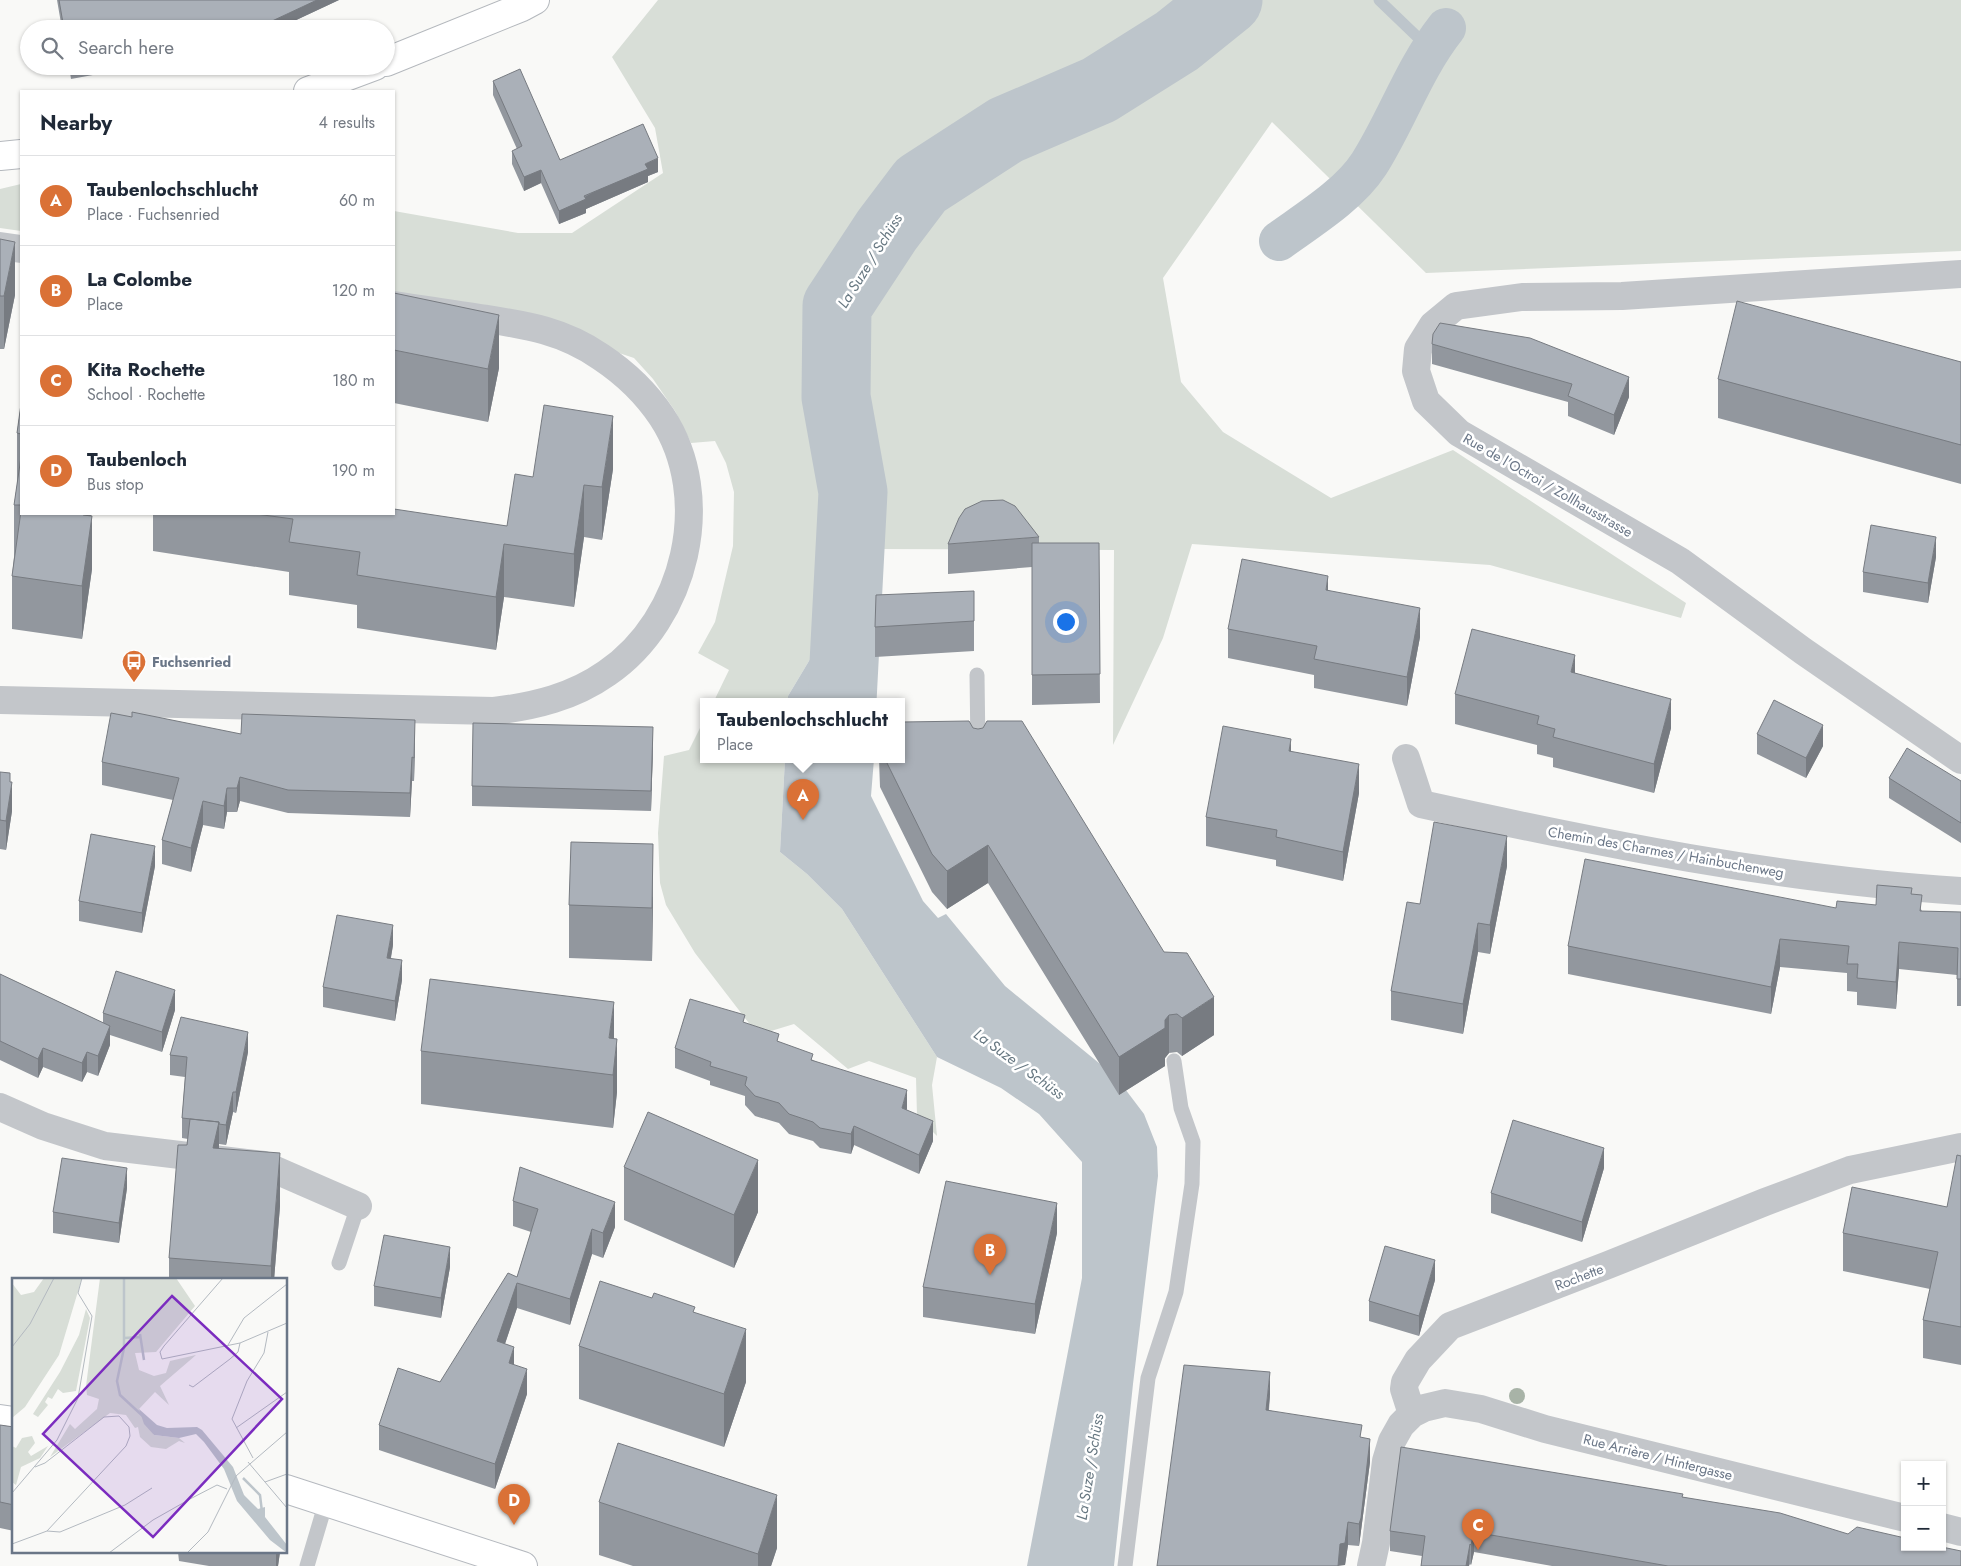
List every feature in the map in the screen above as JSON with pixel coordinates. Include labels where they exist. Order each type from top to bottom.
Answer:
[{"type":"main road","points":[[395,58],[535,0]]},
{"type":"main road","points":[[311,90],[351,75]]},
{"type":"main road","points":[[0,156],[20,154]]},
{"type":"main road","points":[[288,1490],[523,1566]]},
{"type":"street","points":[[0,246],[20,249]]},
{"type":"street","name":"Rue de l'Octroi / Zollhausstrasse","points":[[1961,274],[1622,296],[1522,297],[1456,306],[1433,326],[1418,350],[1416,371],[1426,401],[1459,433],[1680,561],[1803,651],[1961,760]]},
{"type":"street","points":[[0,700],[494,711],[528,707],[557,699],[608,673],[634,650],[655,625],[669,601],[679,576],[688,534],[688,490],[683,465],[663,419],[644,393],[622,373],[600,356],[564,336],[533,326],[395,305]]},
{"type":"street","name":"Chemin des Charmes / Hainbuchenweg","points":[[1406,758],[1421,804],[1557,834],[1752,868],[1896,887],[1961,891]]},
{"type":"street","points":[[0,1107],[43,1126],[105,1146],[264,1165],[358,1206]]},
{"type":"street","name":"Rochette","points":[[1412,1414],[1404,1389],[1405,1382],[1418,1360],[1450,1326],[1850,1170],[1961,1147]]},
{"type":"street","name":"Rue Arrière / Hintergasse","points":[[1412,1414],[1424,1408],[1444,1403],[1460,1404],[1545,1429],[1901,1517]]},
{"type":"street","points":[[1371,1566],[1388,1450],[1397,1431],[1412,1414]]},
{"type":"street","points":[[1946,1528],[1961,1532]]},
{"type":"lane","points":[[977,675],[978,758]]},
{"type":"lane","points":[[1125,1566],[1148,1378],[1176,1292],[1192,1184],[1193,1142],[1181,1108],[1174,1061]]},
{"type":"lane","points":[[339,1263],[358,1206]]},
{"type":"lane","points":[[307,1566],[326,1502]]},
{"type":"shaded area","points":[[658,0],[1961,0],[1961,251],[1426,273],[1272,122],[1163,278],[1181,382],[1223,432],[1331,498],[1453,450],[1686,603],[1681,618],[1490,565],[1192,544],[1163,638],[1113,745],[1114,550],[876,549],[788,698],[715,698],[729,670],[698,653],[715,622],[733,546],[734,492],[726,463],[715,441],[691,443],[675,411],[653,379],[634,358],[559,333],[395,299],[395,211],[518,233],[572,233],[663,173],[655,128],[612,57]]},
{"type":"shaded area","points":[[20,184],[20,231],[0,228],[0,189]]},
{"type":"shaded area","points":[[700,728],[700,763],[785,763],[780,852],[807,874],[842,909],[937,1057],[932,1085],[937,1136],[917,1116],[916,1078],[869,1061],[848,1069],[794,1024],[758,1035],[695,953],[666,905],[660,883],[658,833],[664,756],[689,750]]},
{"type":"water","points":[[876,549],[875,698],[788,698]]},
{"type":"water","points":[[785,763],[874,763],[871,796],[923,901],[938,918],[946,914],[1005,986],[1116,1077],[1144,1114],[1157,1147],[1158,1176],[1133,1384],[1114,1566],[1027,1566],[1082,1278],[1082,1162],[1039,1114],[1001,1088],[937,1057],[842,909],[807,874],[780,852]]},
{"type":"building","points":[[59,0],[317,0],[274,20],[62,20]]},
{"type":"building","points":[[520,69],[560,160],[643,124],[658,158],[645,164],[648,169],[584,196],[586,199],[559,211],[541,170],[524,177],[512,151],[522,146],[493,81]]},
{"type":"building","points":[[0,239],[15,242],[4,296],[0,296]]},
{"type":"building","points":[[395,293],[499,315],[488,369],[395,350]]},
{"type":"building","points":[[1737,301],[1961,362],[1961,445],[1718,379]]},
{"type":"building","points":[[1440,323],[1530,338],[1629,377],[1614,415],[1568,396],[1572,384],[1432,344],[1433,334]]},
{"type":"building","points":[[544,405],[613,416],[602,487],[584,485],[574,554],[504,544],[496,597],[357,575],[360,552],[289,542],[293,519],[263,515],[395,515],[395,509],[507,526],[515,474],[533,477]]},
{"type":"building","points":[[20,411],[20,434],[17,433]]},
{"type":"building","points":[[20,464],[20,505],[14,505]]},
{"type":"building","points":[[1003,500],[1015,506],[1039,537],[948,544],[965,509],[982,501]]},
{"type":"building","points":[[20,515],[92,516],[82,586],[12,576]]},
{"type":"building","points":[[1871,525],[1936,537],[1928,583],[1863,572]]},
{"type":"building","points":[[1032,543],[1099,543],[1100,674],[1032,675]]},
{"type":"building","points":[[1242,559],[1328,576],[1326,590],[1420,608],[1407,677],[1314,659],[1317,646],[1228,629]]},
{"type":"building","points":[[974,591],[974,621],[875,627],[876,595]]},
{"type":"building","points":[[1472,629],[1575,655],[1571,672],[1671,699],[1654,764],[1553,737],[1555,729],[1537,724],[1539,716],[1455,694]]},
{"type":"building","points":[[1774,700],[1823,725],[1806,758],[1757,734]]},
{"type":"building","points":[[132,712],[241,734],[242,714],[415,720],[414,758],[412,757],[410,793],[288,790],[240,777],[237,788],[227,788],[224,806],[203,801],[191,848],[162,840],[179,778],[102,762],[111,713],[132,717]]},
{"type":"building","points":[[969,721],[973,728],[978,729],[983,728],[987,721],[1022,721],[1164,952],[1187,953],[1214,997],[1182,1018],[1177,1014],[1169,1015],[1165,1020],[1165,1028],[1119,1057],[988,845],[947,871],[932,854],[887,763],[905,763],[905,722]]},
{"type":"building","points":[[473,723],[653,727],[651,791],[472,786]]},
{"type":"building","points":[[1223,726],[1291,739],[1289,751],[1359,764],[1343,852],[1276,837],[1277,830],[1206,817]]},
{"type":"building","points":[[1907,748],[1961,781],[1961,823],[1889,778]]},
{"type":"building","points":[[0,772],[10,773],[10,782],[12,782],[6,821],[0,820]]},
{"type":"building","points":[[1434,822],[1507,836],[1490,925],[1478,923],[1463,1004],[1391,991],[1407,902],[1420,904]]},
{"type":"building","points":[[91,834],[155,846],[142,913],[79,901]]},
{"type":"building","points":[[571,842],[653,844],[652,908],[569,905]]},
{"type":"building","points":[[1585,859],[1836,908],[1837,901],[1876,905],[1877,885],[1912,888],[1911,894],[1922,895],[1920,911],[1961,912],[1961,979],[1957,979],[1958,948],[1899,942],[1896,982],[1857,978],[1858,964],[1847,964],[1849,946],[1780,939],[1771,987],[1568,946]]},
{"type":"building","points":[[337,915],[393,925],[387,958],[402,960],[395,1001],[323,987]]},
{"type":"building","points":[[116,971],[175,990],[162,1032],[103,1013]]},
{"type":"building","points":[[0,974],[110,1026],[98,1056],[87,1052],[82,1063],[43,1048],[38,1059],[0,1041]]},
{"type":"building","points":[[430,979],[614,1002],[609,1038],[617,1039],[613,1075],[421,1051]]},
{"type":"building","points":[[690,999],[745,1015],[743,1022],[779,1034],[777,1041],[813,1054],[811,1060],[907,1090],[902,1108],[933,1121],[919,1155],[854,1126],[851,1134],[820,1128],[813,1122],[789,1114],[779,1103],[755,1096],[745,1085],[747,1077],[710,1066],[711,1062],[675,1048]]},
{"type":"building","points":[[181,1017],[248,1032],[236,1092],[233,1092],[226,1125],[219,1124],[219,1122],[182,1118],[187,1057],[170,1055]]},
{"type":"building","points":[[648,1112],[758,1160],[734,1215],[624,1167]]},
{"type":"building","points":[[190,1119],[219,1122],[213,1148],[280,1153],[271,1266],[169,1258],[178,1145],[187,1145]]},
{"type":"building","points":[[1513,1120],[1604,1148],[1582,1222],[1491,1193]]},
{"type":"building","points":[[1957,1155],[1961,1156],[1961,1327],[1923,1320],[1938,1252],[1843,1233],[1852,1187],[1947,1207]]},
{"type":"building","points":[[62,1158],[127,1168],[119,1223],[53,1212]]},
{"type":"building","points":[[520,1167],[615,1202],[603,1233],[592,1229],[570,1299],[517,1283],[497,1341],[514,1347],[509,1363],[527,1369],[495,1464],[379,1425],[398,1368],[440,1382],[508,1273],[517,1277],[538,1209],[513,1201]]},
{"type":"building","points":[[946,1181],[1057,1203],[1035,1304],[923,1287]]},
{"type":"building","points":[[384,1235],[450,1247],[441,1298],[374,1286]]},
{"type":"building","points":[[1385,1246],[1435,1260],[1419,1316],[1369,1301]]},
{"type":"building","points":[[600,1281],[652,1298],[654,1293],[695,1307],[693,1312],[746,1329],[724,1394],[579,1346]]},
{"type":"building","points":[[1184,1365],[1270,1372],[1266,1410],[1362,1425],[1360,1437],[1370,1439],[1361,1518],[1359,1524],[1348,1522],[1345,1543],[1340,1544],[1338,1566],[1157,1566]]},
{"type":"building","points":[[0,1425],[12,1427],[12,1505],[0,1502]]},
{"type":"building","points":[[618,1443],[777,1495],[758,1554],[599,1502]]},
{"type":"building","points":[[1401,1447],[1683,1494],[1682,1497],[1780,1513],[1848,1534],[1857,1527],[1901,1537],[1901,1551],[1946,1551],[1946,1548],[1961,1551],[1961,1566],[1668,1566],[1474,1532],[1466,1566],[1421,1566],[1425,1536],[1390,1531]]},
{"type":"waterway","name":"La Suze / Schüss","points":[[842,698],[853,492],[836,397],[837,306],[887,230],[921,185],[1006,130],[1099,90],[1177,41],[1228,0]]},
{"type":"waterway","points":[[1379,0],[1430,49]]},
{"type":"waterway","points":[[1279,241],[1327,206],[1361,175],[1379,147],[1424,61],[1446,28]]},
{"type":"place","name":"Fuchsenried","points":[[134,683]]},
{"type":"place","name":"Taubenlochschlucht","points":[[803,820]]},
{"type":"place","name":"La Colombe","points":[[990,1275]]},
{"type":"place","name":"Taubenloch","points":[[514,1525]]},
{"type":"place","name":"Kita Rochette","points":[[1478,1550]]}]
